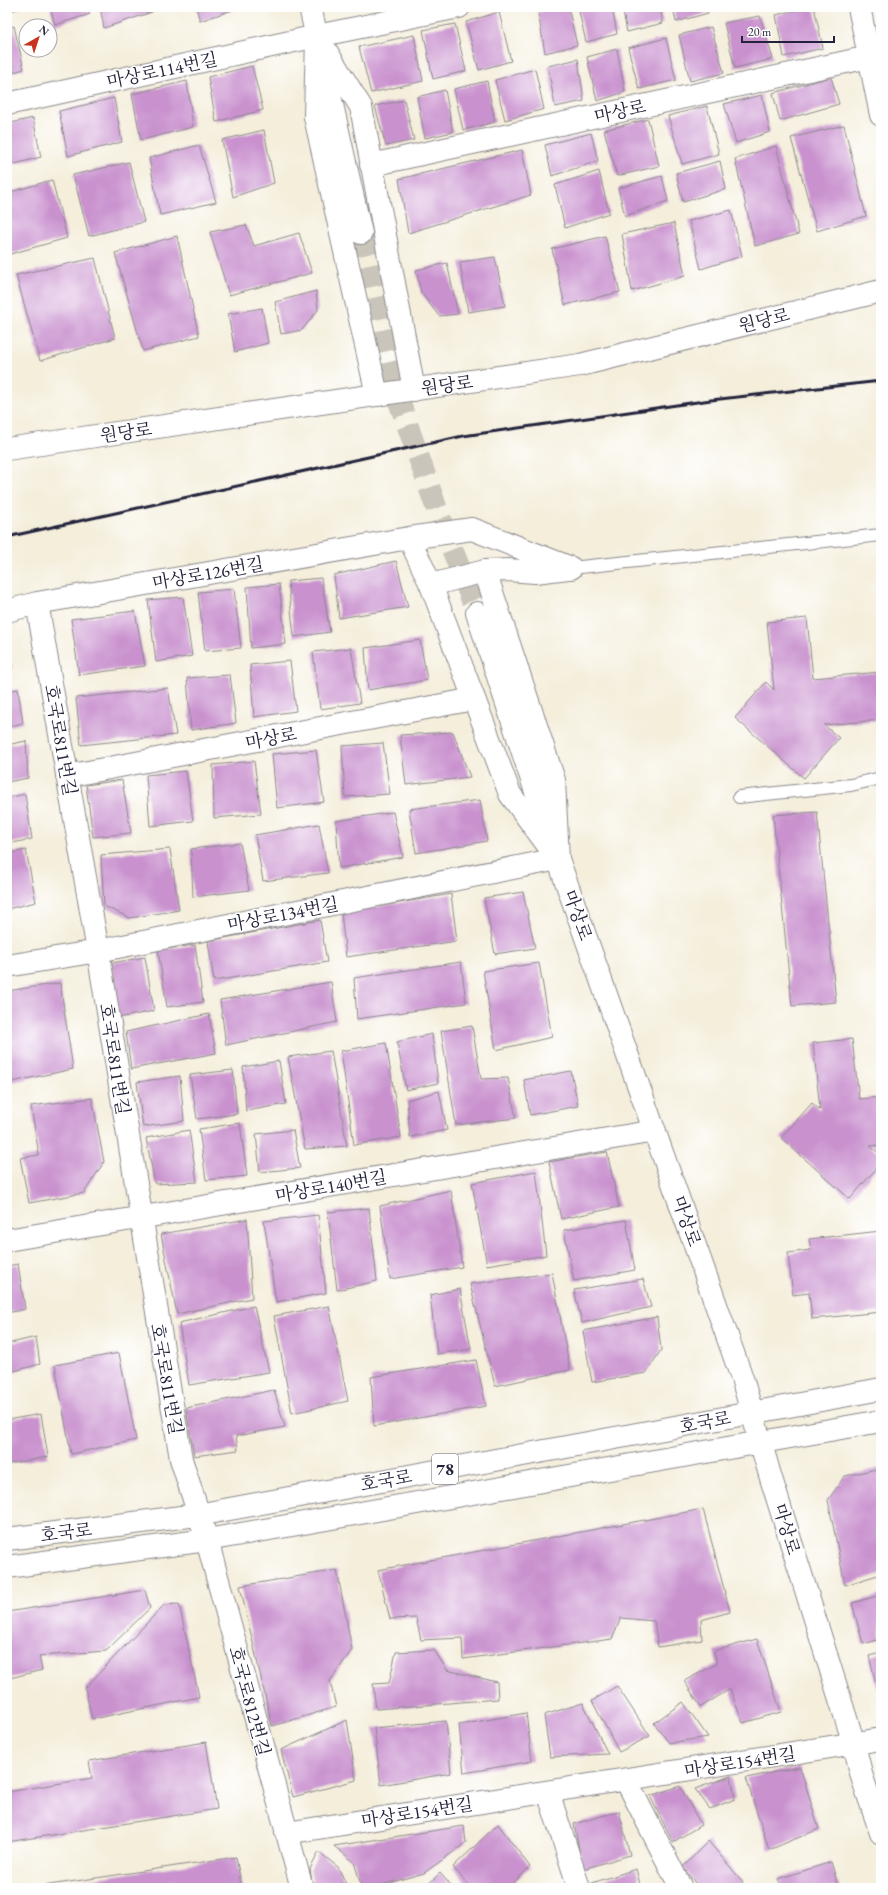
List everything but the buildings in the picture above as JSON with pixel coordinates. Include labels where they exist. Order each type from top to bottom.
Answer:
[{"type":"street","points":[[310,7],[362,233]]},
{"type":"street","name":"마상로114번길","points":[[7,104],[317,36],[459,7]]},
{"type":"street","points":[[859,7],[881,115]]},
{"type":"street","points":[[317,36],[361,107],[414,390]]},
{"type":"street","points":[[317,36],[315,117],[377,395]]},
{"type":"street","name":"마상로","points":[[371,165],[870,57]]},
{"type":"street","name":"원당로","points":[[7,449],[580,365],[881,290]]},
{"type":"street","name":"마상로126번길","points":[[7,611],[37,603],[409,538],[472,529],[571,568]]},
{"type":"street","points":[[409,538],[431,585],[510,794],[558,859]]},
{"type":"street","points":[[431,585],[485,571],[508,570],[535,572],[571,568]]},
{"type":"street","points":[[485,571],[554,780],[558,859]]},
{"type":"street","name":"호국로811번길","points":[[37,603],[98,952],[140,1218],[181,1458],[197,1514]]},
{"type":"street","name":"마상로","points":[[477,613],[558,859],[742,1378],[751,1413],[854,1744],[862,1777],[881,1833]]},
{"type":"street","name":"마상로","points":[[67,776],[474,699]]},
{"type":"street","name":"마상로134번길","points":[[7,966],[98,952],[558,859]]},
{"type":"street","name":"마상로140번길","points":[[7,1240],[655,1131]]},
{"type":"street","name":"호국로","points":[[7,1539],[197,1514],[881,1389]]},
{"type":"street","name":"호국로","points":[[7,1567],[207,1540],[881,1421]]},
{"type":"street","name":"호국로812번길","points":[[197,1514],[207,1540],[302,1888]]},
{"type":"street","name":"마상로154번길","points":[[286,1833],[881,1739]]},
{"type":"street","points":[[626,1780],[681,1888]]},
{"type":"street","points":[[548,1792],[579,1888]]},
{"type":"lane","points":[[571,568],[881,535]]},
{"type":"lane","points":[[739,797],[851,785],[881,778]]},
{"type":"tunnel","points":[[361,233],[399,401],[439,515],[477,613]]},
{"type":"railway","points":[[7,537],[463,436],[711,400],[881,381]]}]
